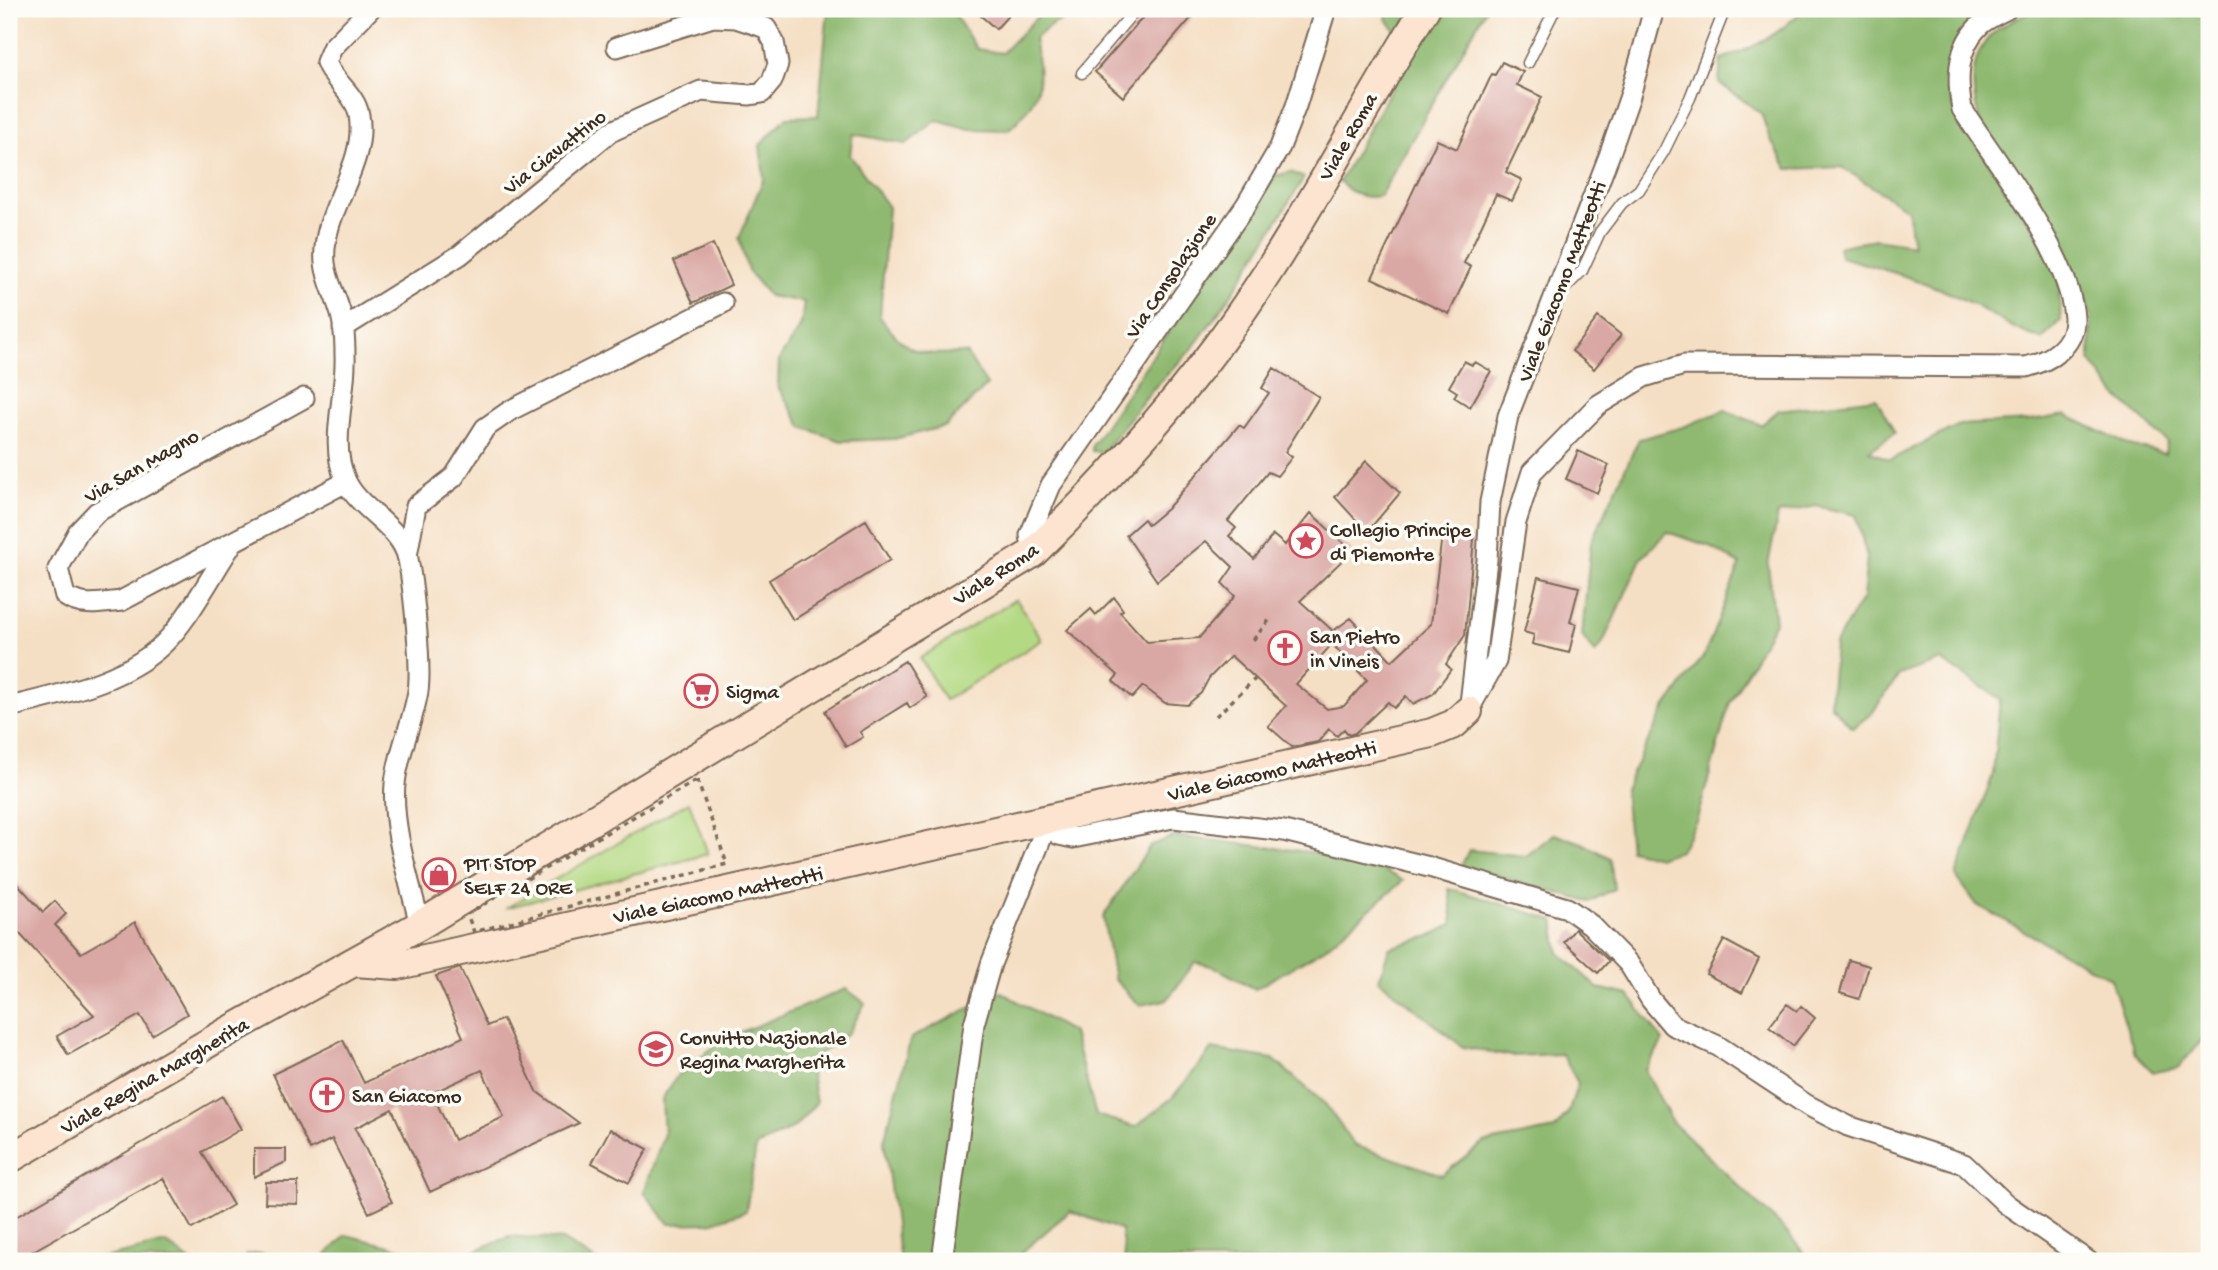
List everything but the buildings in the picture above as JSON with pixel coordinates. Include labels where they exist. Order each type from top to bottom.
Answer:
[{"type":"street","points":[[370,9],[332,48],[326,62],[329,70],[356,104],[360,118],[354,164],[325,242],[329,285],[339,308],[345,357],[338,443],[346,482],[357,498],[396,536],[407,556]]},
{"type":"street","name":"Via Consolazione","points":[[1033,553],[1030,535],[1051,485],[1246,205],[1280,147],[1296,106],[1326,9]]},
{"type":"street","name":"Viale Roma","points":[[354,961],[420,925],[1033,553],[1098,491],[1172,407],[1236,320],[1425,9]]},
{"type":"street","name":"Viale Giacomo Matteotti","points":[[354,961],[398,965],[1048,822],[1432,733],[1454,724],[1468,711],[1498,456],[1508,416],[1556,297],[1630,96],[1654,9]]},
{"type":"street","points":[[1468,711],[1496,661],[1516,523],[1532,472],[1598,405],[1644,377],[1684,365],[2026,367],[2047,362],[2070,337],[2074,318],[2059,258],[1962,109],[1957,82],[1962,53],[1979,26],[2007,9]]},
{"type":"street","name":"Via Ciavattino","points":[[343,328],[460,255],[610,132],[701,91],[750,95],[762,93],[772,81],[778,64],[774,41],[766,28],[736,18],[713,17],[617,47]]},
{"type":"street","points":[[420,925],[401,843],[395,786],[418,690],[407,556],[416,506],[454,477],[485,428],[522,404],[723,303]]},
{"type":"street","name":"Via San Magno","points":[[304,398],[97,512],[78,533],[58,569],[65,596],[74,602],[121,601],[346,482]]},
{"type":"street","name":"Via San Magno","points":[[9,707],[62,694],[130,668],[170,638],[233,543]]},
{"type":"street","points":[[942,1261],[974,1024],[990,964],[1048,822],[1059,835],[1073,838],[1174,818],[1284,831],[1429,867],[1567,908],[1591,925],[1629,964],[1651,1000],[1672,1025],[1718,1045],[1807,1105],[1848,1126],[1946,1155],[1964,1164],[2006,1204],[2088,1261]]},
{"type":"street","name":"Viale Regina Margherita","points":[[9,1159],[354,961]]},
{"type":"lane","points":[[1082,73],[1136,9]]},
{"type":"lane","points":[[1528,64],[1555,9]]},
{"type":"lane","points":[[1556,297],[1582,271],[1600,232],[1622,203],[1639,190],[1664,151],[1690,98],[1725,9]]},
{"type":"path","points":[[1253,640],[1271,618]]},
{"type":"path","points":[[1216,716],[1255,679]]},
{"type":"path","points":[[697,780],[727,864],[474,932],[467,914],[697,780]]},
{"type":"green space","points":[[828,9],[951,9],[977,49],[1002,53],[1045,9],[1084,9],[1084,13],[1053,24],[1034,39],[1039,79],[1037,89],[1028,109],[1008,130],[970,129],[937,120],[906,144],[853,134],[850,155],[888,207],[880,317],[899,340],[917,351],[937,354],[966,353],[987,385],[946,426],[894,439],[841,441],[802,427],[778,387],[779,360],[801,325],[804,302],[769,296],[748,271],[739,238],[764,178],[760,145],[787,117],[818,116]]},
{"type":"green space","points":[[1387,9],[1415,9],[1397,33],[1386,18]]},
{"type":"green space","points":[[1436,9],[1486,9],[1380,196],[1358,195],[1339,182]]},
{"type":"green space","points":[[1804,9],[1995,9],[1970,30],[1954,54],[1949,83],[1951,99],[1957,115],[2032,227],[2058,272],[2061,321],[2042,339],[2014,328],[1942,290],[1841,257],[1838,247],[1875,239],[1913,245],[1907,209],[1841,167],[1788,169],[1770,139],[1761,113],[1719,83],[1721,59],[1766,39]]},
{"type":"green space","points":[[2033,9],[2209,9],[2209,1032],[2178,1068],[2153,1072],[2135,1054],[2111,979],[1977,905],[1956,876],[1993,774],[2000,699],[1941,660],[1899,675],[1872,713],[1853,728],[1830,705],[1835,643],[1863,598],[1867,557],[1856,515],[1816,506],[1778,514],[1768,565],[1775,622],[1730,702],[1697,819],[1680,851],[1659,857],[1630,850],[1624,789],[1665,708],[1705,654],[1740,564],[1709,546],[1667,532],[1641,559],[1601,647],[1595,653],[1582,636],[1591,542],[1639,439],[1683,427],[1725,410],[1761,425],[1779,410],[1876,398],[1895,433],[1869,451],[1890,460],[1959,425],[2030,421],[2066,415],[2128,445],[2165,454],[2167,442],[2115,394],[2090,360],[2091,315],[2067,254],[1980,122],[1973,88],[1978,54],[1995,31]]},
{"type":"green space","points":[[1291,172],[1304,178],[1232,294],[1191,350],[1152,390],[1103,452],[1092,451],[1092,445],[1275,176]]},
{"type":"green space","points":[[1016,599],[1042,640],[945,700],[920,658]]},
{"type":"green space","points":[[689,802],[708,854],[506,908]]},
{"type":"green space","points":[[1554,834],[1582,843],[1610,858],[1614,889],[1589,902],[1461,866],[1469,850],[1526,856]]},
{"type":"green space","points":[[1174,836],[1362,858],[1403,881],[1325,948],[1255,989],[1215,967],[1195,962],[1167,1000],[1139,1005],[1114,979],[1103,917],[1150,846]]},
{"type":"green space","points":[[1449,888],[1554,920],[1559,953],[1598,988],[1629,995],[1663,1041],[1645,1070],[1672,1122],[1782,1227],[1811,1261],[1125,1261],[1121,1230],[1070,1211],[1022,1252],[1018,1261],[900,1261],[884,1141],[911,1038],[1001,992],[1073,1033],[1096,1115],[1135,1127],[1172,1098],[1212,1049],[1273,1059],[1326,1105],[1354,1145],[1442,1175],[1484,1143],[1555,1129],[1568,1113],[1578,1083],[1562,1054],[1511,1056],[1463,1047],[1379,980],[1389,948],[1430,936],[1453,924]]},
{"type":"green space","points":[[846,989],[865,1003],[849,1032],[809,1062],[816,1103],[796,1126],[756,1147],[746,1211],[710,1223],[669,1224],[644,1192],[664,1134],[662,1099],[682,1069],[729,1037]]},
{"type":"green space","points":[[346,1235],[449,1261],[321,1261]]},
{"type":"green space","points":[[509,1236],[562,1240],[597,1261],[452,1261]]},
{"type":"green space","points":[[166,1243],[190,1261],[94,1261],[95,1260]]},
{"type":"green space","points":[[262,1253],[288,1261],[241,1261],[247,1255]]},
{"type":"place","name":"Collegio Principe di Piemonte","points":[[1306,541]]},
{"type":"place","name":"San Pietro in Vineis","points":[[1285,648]]},
{"type":"place","name":"Sigma","points":[[701,691]]},
{"type":"place","name":"PIT STOP SELF 24 ORE","points":[[439,875]]},
{"type":"place","name":"Convitto Nazionale Regina Margherita","points":[[656,1049]]},
{"type":"place","name":"San Giacomo","points":[[327,1095]]}]
